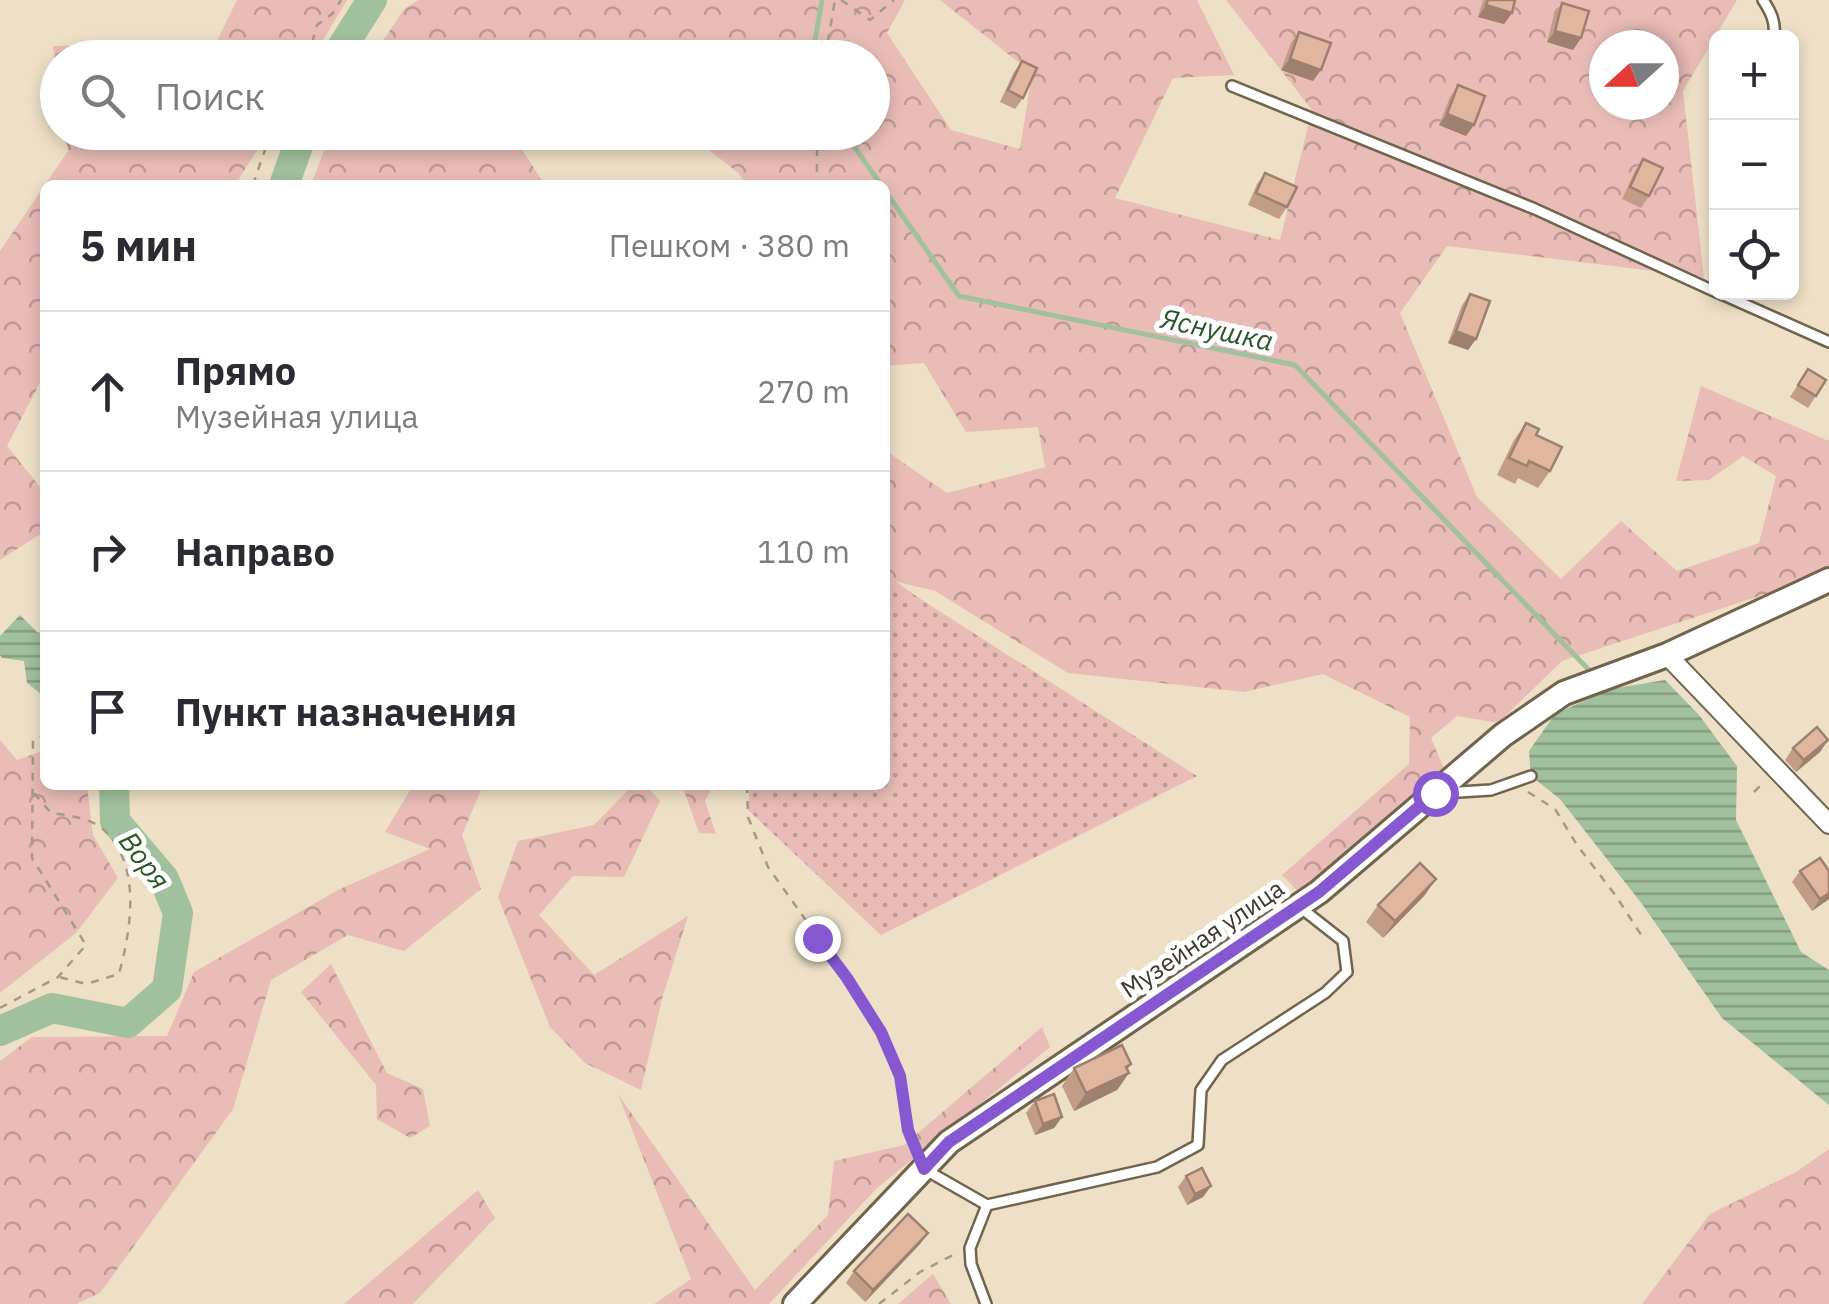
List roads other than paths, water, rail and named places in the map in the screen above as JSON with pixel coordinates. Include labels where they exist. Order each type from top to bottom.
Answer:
[{"type":"street","name":"Музейная улица","points":[[795,1304],[949,1142],[1319,892],[1503,734],[1564,693],[1667,655],[1829,580]]},
{"type":"street","points":[[1667,655],[1829,824]]},
{"type":"lane","points":[[1763,0],[1771,12],[1775,30]]},
{"type":"lane","points":[[1232,86],[1535,209],[1709,289]]},
{"type":"lane","points":[[1733,300],[1829,342]]},
{"type":"lane","points":[[1435,793],[1491,790],[1532,776]]},
{"type":"lane","points":[[924,1169],[987,1205],[1156,1166],[1198,1145],[1201,1090],[1222,1060],[1325,994],[1347,972],[1343,941],[1299,906]]},
{"type":"lane","points":[[986,1304],[970,1264],[970,1248],[987,1205]]},
{"type":"waterway","name":"Воря","points":[[346,40],[372,0]]},
{"type":"waterway","name":"Яснушка","points":[[815,40],[822,0]]},
{"type":"waterway","name":"Воря","points":[[286,180],[297,150]]},
{"type":"waterway","name":"Яснушка","points":[[857,150],[878,180]]},
{"type":"waterway","name":"Яснушка","points":[[890,198],[959,296],[1295,365],[1590,671]]},
{"type":"waterway","name":"Воря","points":[[0,1031],[52,1008],[128,1023],[167,989],[178,913],[164,879],[115,821],[114,790]]}]
